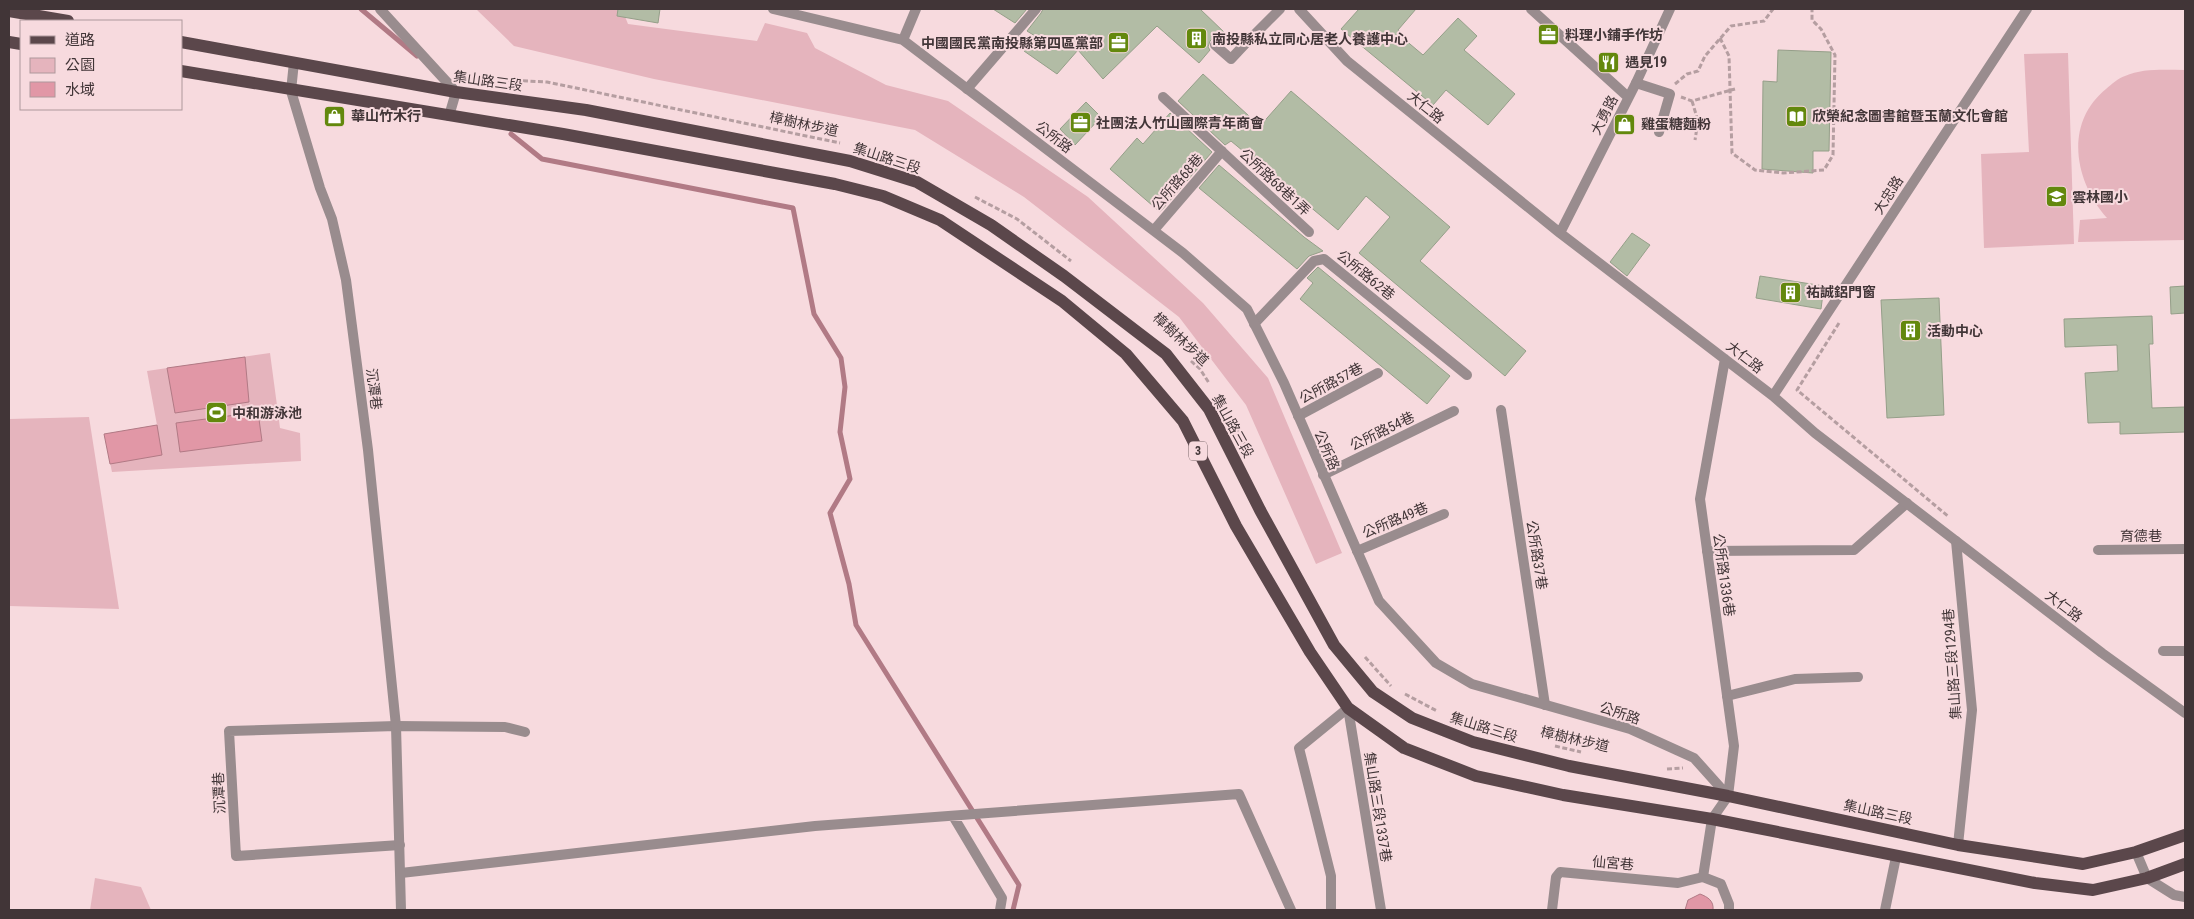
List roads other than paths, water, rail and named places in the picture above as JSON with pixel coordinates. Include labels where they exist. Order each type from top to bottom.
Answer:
[{"type":"main road","points":[[9,10],[63,20]]},
{"type":"main road","name":"集山路三段","points":[[182,42],[456,92],[586,110],[850,161],[917,182],[1007,236],[1064,276],[1166,354],[1209,409],[1260,510],[1334,645],[1373,692],[1412,718],[1473,742],[1569,766],[1728,796],[1958,845],[2083,864],[2136,852]]},
{"type":"main road","name":"3","points":[[182,71],[291,91],[563,134],[835,184],[883,196],[940,220],[1062,301],[1126,354],[1184,421],[1236,526],[1310,652],[1348,708],[1404,748],[1476,776],[1563,795],[1712,819],[1896,857],[2035,883],[2093,890],[2146,878],[2185,864]]},
{"type":"main road","name":"3","points":[[2136,852],[2185,835]]},
{"type":"street","points":[[380,9],[456,92],[449,116]]},
{"type":"street","name":"公所路","points":[[772,9],[903,40],[1154,230],[1247,309],[1284,382],[1379,601],[1436,663],[1472,684],[1630,730],[1694,758],[1728,796]]},
{"type":"street","points":[[903,40],[916,9]]},
{"type":"street","points":[[968,89],[1036,9]]},
{"type":"street","points":[[1215,45],[1231,59],[1280,9]]},
{"type":"street","name":"大仁路","points":[[1299,9],[1348,61],[1560,233],[1773,396],[1815,433],[2102,653],[2185,713]]},
{"type":"street","points":[[1531,9],[1628,97]]},
{"type":"street","name":"大勇路","points":[[1560,233],[1636,83],[1670,9]]},
{"type":"street","name":"大忠路","points":[[1773,396],[2027,9]]},
{"type":"street","name":"沉潭巷","points":[[294,62],[291,91],[320,188],[332,219],[346,280],[368,450],[396,726],[401,910]]},
{"type":"street","points":[[1636,83],[1670,94],[1659,132]]},
{"type":"street","name":"公所路68巷1弄","points":[[1163,96],[1309,232]]},
{"type":"street","name":"公所路68巷","points":[[1154,230],[1222,151]]},
{"type":"street","name":"公所路62巷","points":[[1254,324],[1314,261],[1324,259],[1466,375]]},
{"type":"street","name":"公所路1336巷","points":[[1725,359],[1700,500],[1734,746],[1728,796]]},
{"type":"street","name":"公所路57巷","points":[[1298,416],[1378,373]]},
{"type":"street","name":"公所路37巷","points":[[1501,410],[1545,705]]},
{"type":"street","name":"公所路54巷","points":[[1323,475],[1454,411]]},
{"type":"street","points":[[1707,551],[1854,550],[1907,503]]},
{"type":"street","name":"公所路49巷","points":[[1357,551],[1444,514]]},
{"type":"street","name":"集山路三段1294巷","points":[[1956,541],[1972,710],[1958,845]]},
{"type":"street","name":"育德巷","points":[[2098,550],[2185,549]]},
{"type":"street","points":[[2163,651],[2185,651]]},
{"type":"street","points":[[1727,696],[1795,679],[1858,677]]},
{"type":"street","points":[[1331,910],[1331,876],[1299,748],[1348,708]]},
{"type":"street","name":"集山路三段1337巷","points":[[1348,708],[1381,910]]},
{"type":"street","name":"沉潭巷","points":[[400,845],[236,856],[229,731],[396,726],[505,727],[524,732]]},
{"type":"street","points":[[401,873],[815,826],[1239,794],[1291,910]]},
{"type":"street","points":[[1728,796],[1712,819],[1703,877],[1721,884],[1729,904],[1729,910]]},
{"type":"street","points":[[958,815],[1002,898],[1000,910]]},
{"type":"street","points":[[2136,852],[2146,878],[2174,895],[2185,897]]},
{"type":"street","points":[[1885,910],[1896,857]]},
{"type":"street","name":"仙宮巷","points":[[1552,910],[1556,877],[1560,872],[1678,883],[1703,877]]},
{"type":"water","points":[[245,357],[249,402],[175,413],[167,368]]},
{"type":"water","points":[[258,412],[262,441],[180,452],[176,423]]},
{"type":"water","points":[[157,425],[162,455],[110,464],[104,434]]},
{"type":"water","points":[[1700,894],[1710,900],[1713,904],[1713,910],[1685,910],[1688,900]]},
{"type":"waterway","points":[[361,9],[417,56]]},
{"type":"waterway","points":[[511,134],[542,159],[793,208],[814,314],[841,358],[845,387],[840,432],[850,479],[830,513],[849,584],[856,625],[1019,885],[1013,910]]},
{"type":"place","name":"料理小鋪手作坊","points":[[1549,35]]},
{"type":"place","name":"南投縣私立同心居老人養護中心","points":[[1196,39]]},
{"type":"place","name":"中國國民黨南投縣第四區黨部","points":[[1119,43]]},
{"type":"place","name":"遇見19","points":[[1609,62]]},
{"type":"place","name":"華山竹木行","points":[[335,116]]},
{"type":"place","name":"欣榮紀念圖書館暨玉蘭文化會館","points":[[1796,116]]},
{"type":"place","name":"社團法人竹山國際青年商會","points":[[1080,123]]},
{"type":"place","name":"雞蛋糖麵粉","points":[[1625,124]]},
{"type":"place","name":"雲林國小","points":[[2056,197]]},
{"type":"place","name":"祐誠鋁門窗","points":[[1790,292]]},
{"type":"place","name":"活動中心","points":[[1911,331]]},
{"type":"place","name":"中和游泳池","points":[[216,413]]}]
